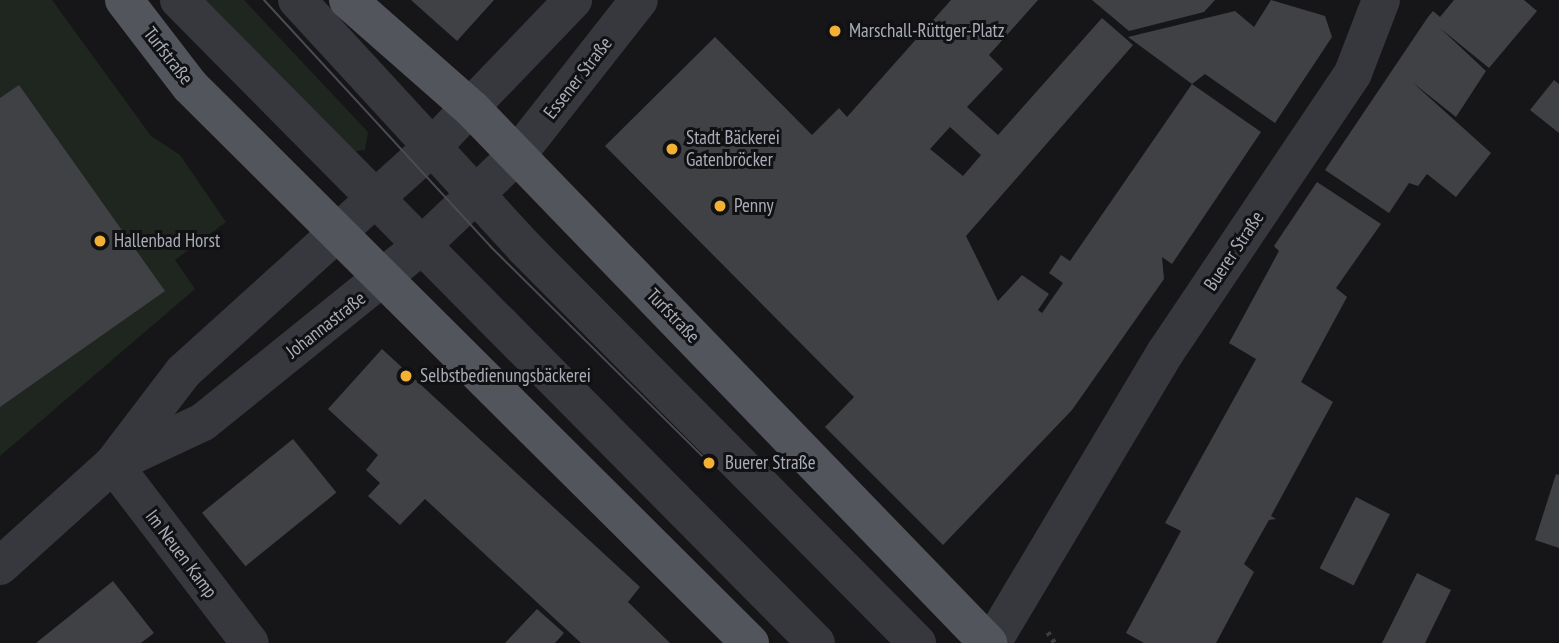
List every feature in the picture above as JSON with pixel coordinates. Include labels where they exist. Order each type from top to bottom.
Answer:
[{"type":"main road","name":"Turfstraße","points":[[124,0],[190,86],[750,643]]},
{"type":"main road","name":"Turfstraße","points":[[348,0],[472,109],[990,643]]},
{"type":"street","points":[[180,0],[816,643]]},
{"type":"street","points":[[297,0],[476,195],[917,643]]},
{"type":"street","points":[[472,109],[573,0]]},
{"type":"street","name":"Essener Straße","points":[[517,155],[639,0]]},
{"type":"street","name":"Buerer Straße","points":[[990,643],[1165,353],[1353,73],[1381,0]]},
{"type":"street","name":"Johannastraße","points":[[0,566],[113,464],[183,372],[472,109]]},
{"type":"street","name":"Johannastraße","points":[[113,464],[203,422],[384,279],[517,155]]},
{"type":"street","name":"Im Neuen Kamp","points":[[113,464],[250,643]]},
{"type":"shaded area","name":"Hallenbad Horst","points":[[0,0],[52,0],[151,136],[180,155],[226,222],[175,260],[195,289],[0,456]]},
{"type":"shaded area","points":[[204,0],[244,0],[368,132],[365,150],[351,152]]},
{"type":"building","points":[[411,0],[494,0],[457,41]]},
{"type":"building","points":[[951,0],[1038,0],[989,55],[1003,69],[967,107],[998,135],[1102,18],[1133,45],[966,236],[998,301],[1022,275],[1049,294],[1038,310],[1042,313],[1063,283],[1049,273],[1061,255],[1070,261],[1192,84],[1261,132],[1172,264],[1162,257],[1164,279],[1072,410],[943,545],[825,427],[854,397],[605,146],[715,37],[812,135],[839,108],[847,117]],"holes":[[[950,127],[981,155],[963,176],[930,149]]]},
{"type":"building","points":[[1092,0],[1215,0],[1204,12],[1129,31]]},
{"type":"building","points":[[1271,0],[1325,16],[1332,37],[1275,123],[1205,74],[1192,84],[1128,37],[1235,11],[1254,27]]},
{"type":"building","points":[[1454,0],[1524,0],[1537,11],[1489,68],[1440,28],[1486,71],[1456,117],[1412,82],[1491,153],[1456,197],[1427,174],[1418,186],[1409,183],[1389,213],[1325,170],[1428,17],[1433,11],[1440,17]]},
{"type":"building","points":[[1554,80],[1559,84],[1559,133],[1530,110]]},
{"type":"building","points":[[19,85],[165,291],[0,407],[0,98]]},
{"type":"building","points":[[1317,182],[1381,224],[1336,288],[1347,297],[1301,382],[1333,402],[1271,516],[1276,519],[1269,520],[1244,564],[1254,572],[1216,643],[1144,643],[1126,633],[1181,531],[1165,523],[1256,359],[1229,343],[1279,251],[1274,246]]},
{"type":"building","points":[[382,349],[640,587],[628,602],[670,643],[581,643],[425,499],[400,525],[368,496],[380,483],[366,470],[378,455],[328,409]]},
{"type":"building","points":[[293,439],[336,493],[245,566],[202,513]]},
{"type":"building","points":[[1556,474],[1559,475],[1559,548],[1535,540]]},
{"type":"building","points":[[1356,497],[1390,514],[1354,586],[1320,568]]},
{"type":"building","points":[[1417,573],[1451,590],[1425,643],[1382,643]]},
{"type":"building","points":[[113,581],[154,633],[141,643],[36,643]]},
{"type":"building","points":[[537,609],[564,633],[555,643],[505,643]]},
{"type":"tram line","points":[[264,0],[490,246],[709,463]]},
{"type":"place","name":"Marschall-Rüttger-Platz","points":[[835,31]]},
{"type":"place","name":"Stadt Bäckerei Gatenbröcker","points":[[672,149]]},
{"type":"place","name":"Penny","points":[[720,206]]},
{"type":"place","name":"Hallenbad Horst","points":[[100,241]]},
{"type":"place","name":"Selbstbedienungsbäckerei","points":[[406,376]]},
{"type":"place","name":"Buerer Straße","points":[[709,463]]}]
